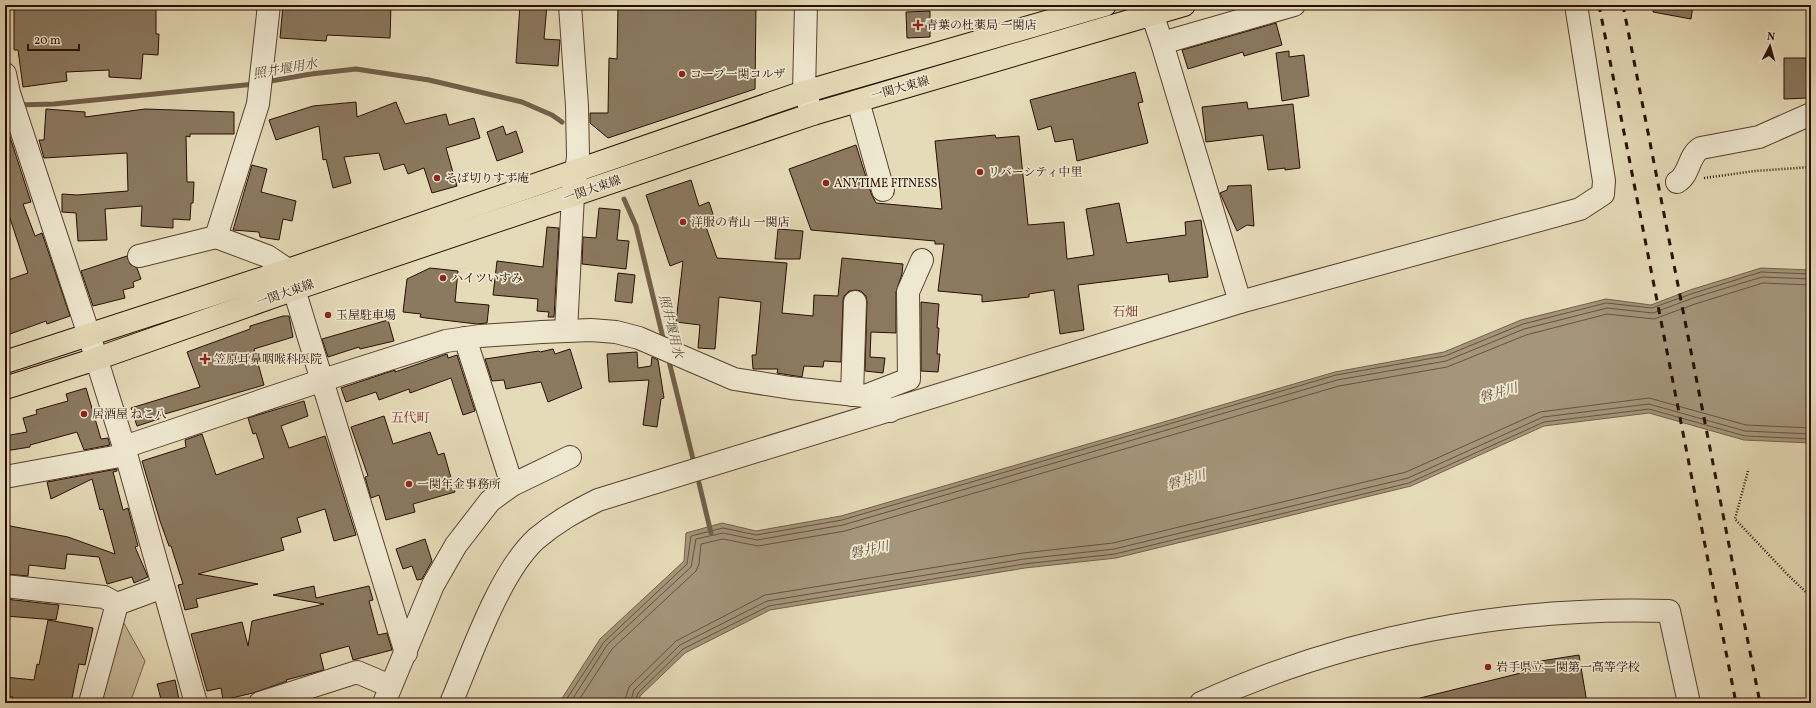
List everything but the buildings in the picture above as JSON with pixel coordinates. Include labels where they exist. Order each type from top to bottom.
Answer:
[{"type":"main road","name":"一関大東線","points":[[5,388],[96,359],[291,280],[577,171],[804,92],[1105,5]]},
{"type":"main road","name":"一関大東線","points":[[5,362],[90,335],[291,280],[573,195],[813,114],[1150,9],[1184,5]]},
{"type":"street","points":[[216,237],[258,104],[261,70],[264,63],[269,5]]},
{"type":"street","points":[[566,331],[573,195],[577,171],[577,106],[570,5]]},
{"type":"street","points":[[806,5],[804,92],[813,114]]},
{"type":"street","points":[[1162,42],[1294,5]]},
{"type":"street","points":[[451,703],[498,595],[514,568],[535,540],[564,517],[598,500],[1240,302],[1580,209],[1603,194],[1604,181],[1576,5]]},
{"type":"street","points":[[1150,9],[1162,42],[1240,302]]},
{"type":"street","points":[[10,92],[90,335],[125,451],[196,703]]},
{"type":"street","points":[[858,100],[883,190]]},
{"type":"street","points":[[1677,182],[1684,176],[1694,154],[1701,148],[1760,137],[1811,114]]},
{"type":"street","points":[[139,256],[216,237],[267,256],[291,280],[406,653]]},
{"type":"street","points":[[859,396],[908,379],[908,292],[922,260]]},
{"type":"street","points":[[855,302],[859,396]]},
{"type":"street","points":[[5,477],[125,451],[323,380],[446,341],[465,338],[591,330],[616,332],[639,338],[734,379],[859,396],[890,411]]},
{"type":"street","points":[[465,338],[512,485]]},
{"type":"street","points":[[260,703],[357,672],[387,695],[406,653],[433,585],[456,544],[490,501],[512,485],[570,457]]},
{"type":"street","points":[[5,586],[104,597],[117,604],[163,587]]},
{"type":"street","points":[[90,703],[117,604]]},
{"type":"street","points":[[1201,703],[1298,664],[1392,638],[1481,621],[1570,612],[1669,611],[1689,703]]},
{"type":"path","points":[[1677,182],[1755,171],[1811,167]]},
{"type":"path","points":[[1748,471],[1735,519],[1811,597]]},
{"type":"shaded area","points":[[121,618],[145,661],[130,703],[98,703]]},
{"type":"water","name":"磐井川","points":[[1761,268],[1811,270],[1811,443],[1744,440],[1649,413],[1544,426],[1411,486],[1116,558],[1025,568],[770,610],[685,653],[640,696],[639,703],[559,703],[600,639],[684,561],[686,533],[722,523],[756,531],[841,516],[1335,372],[1444,352],[1521,320],[1606,299],[1651,305],[1690,290]]},
{"type":"waterway","name":"照井堰用水","points":[[265,82],[311,74],[356,69],[429,80],[522,102],[552,115],[562,122]]},
{"type":"waterway","name":"照井堰用水","points":[[18,105],[54,104],[255,84]]},
{"type":"waterway","name":"照井堰用水","points":[[624,199],[636,226],[664,342]]},
{"type":"waterway","name":"照井堰用水","points":[[668,357],[693,459]]},
{"type":"waterway","name":"照井堰用水","points":[[699,483],[711,533]]},
{"type":"railway","points":[[1599,5],[1736,703]]},
{"type":"railway","points":[[1623,5],[1760,703]]},
{"type":"place","name":"青葉の杜薬局 一関店","points":[[918,25]]},
{"type":"place","name":"コープ一関コルザ","points":[[682,74]]},
{"type":"place","name":"リバーシティ中里","points":[[980,172]]},
{"type":"place","name":"そば切りすず庵","points":[[437,178]]},
{"type":"place","name":"ANYTIME FITNESS","points":[[826,183]]},
{"type":"place","name":"洋服の青山 一関店","points":[[683,222]]},
{"type":"place","name":"ハイツいすみ","points":[[443,278]]},
{"type":"place","name":"玉屋駐車場","points":[[328,315]]},
{"type":"place","name":"笠原耳鼻咽喉科医院","points":[[205,359]]},
{"type":"place","name":"居酒屋 ねこ八","points":[[84,414]]},
{"type":"place","name":"一関年金事務所","points":[[409,484]]},
{"type":"place","name":"岩手県立一関第一高等学校","points":[[1488,667]]},
{"type":"district","name":"石畑","points":[[1125,311]]},
{"type":"district","name":"五代町","points":[[410,417]]}]
